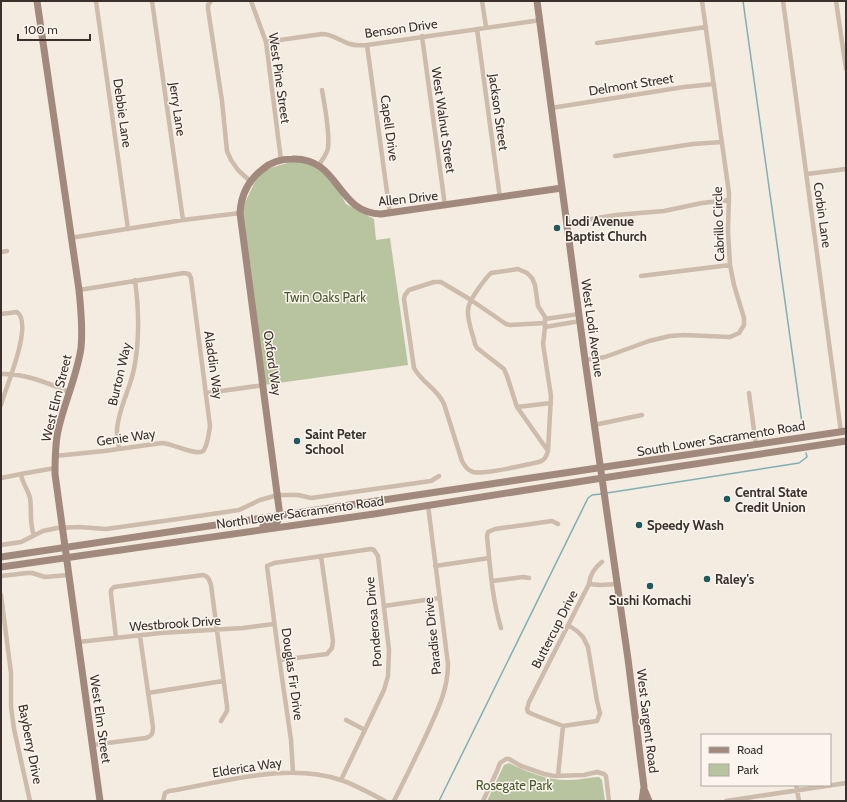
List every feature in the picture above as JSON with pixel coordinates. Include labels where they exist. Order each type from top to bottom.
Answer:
[{"type":"main road","name":"West Elm Street","points":[[37,1],[70,238],[79,290],[82,321],[81,349],[58,431],[55,468],[65,557],[100,801]]},
{"type":"main road","name":"West Lodi Avenue","points":[[538,1],[566,223],[628,658]]},
{"type":"main road","name":"Allen Drive","points":[[240,213],[242,200],[250,181],[257,173],[267,166],[281,160],[297,158],[319,165],[336,181],[345,196],[354,205],[365,212],[375,214],[390,214],[562,188]]},
{"type":"main road","name":"Oxford Way","points":[[240,213],[264,385],[280,516]]},
{"type":"main road","name":"South Lower Sacramento Road","points":[[600,468],[844,432]]},
{"type":"main road","name":"South Lower Sacramento Road","points":[[602,478],[846,441]]},
{"type":"main road","points":[[696,464],[696,461],[699,458],[737,452],[743,447]]},
{"type":"main road","name":"North Lower Sacramento Road","points":[[1,557],[600,468]]},
{"type":"main road","name":"North Lower Sacramento Road","points":[[1,567],[234,534],[602,478]]},
{"type":"main road","points":[[428,505],[431,497],[445,492]]},
{"type":"main road","points":[[234,534],[244,529],[277,522],[280,516]]},
{"type":"main road","name":"West Sargent Road","points":[[628,658],[644,787],[649,801]]},
{"type":"main road","name":"West Sargent Road","points":[[642,801],[644,787]]},
{"type":"street","name":"Debbie Lane","points":[[96,1],[128,229]]},
{"type":"street","name":"Jerry Lane","points":[[152,1],[183,220]]},
{"type":"street","name":"West Pine Street","points":[[252,1],[266,42],[281,160]]},
{"type":"street","points":[[482,1],[486,27]]},
{"type":"street","name":"Cabrillo Circle","points":[[585,360],[605,357],[648,341],[670,336],[684,334],[726,337],[736,335],[743,328],[745,322],[734,285],[730,265],[728,231],[729,200],[702,1]]},
{"type":"street","name":"Corbin Lane","points":[[783,1],[844,432]]},
{"type":"street","points":[[836,1],[845,52],[846,69]]},
{"type":"street","points":[[210,2],[208,9],[222,101],[227,151],[238,170],[250,181]]},
{"type":"street","name":"Benson Drive","points":[[266,42],[328,34],[349,44],[367,45],[541,20]]},
{"type":"street","points":[[596,43],[706,27]]},
{"type":"street","name":"Jackson Street","points":[[477,29],[500,198]]},
{"type":"street","name":"West Walnut Street","points":[[422,36],[445,206]]},
{"type":"street","name":"Capell Drive","points":[[367,45],[390,214]]},
{"type":"street","name":"Delmont Street","points":[[551,108],[684,87],[714,84]]},
{"type":"street","points":[[319,165],[327,153],[328,148],[322,90]]},
{"type":"street","points":[[615,156],[693,144],[722,142]]},
{"type":"street","points":[[807,174],[846,169]]},
{"type":"street","points":[[566,223],[616,215],[664,211],[702,203],[729,200]]},
{"type":"street","points":[[70,238],[183,220],[240,213]]},
{"type":"street","points":[[1,252],[7,251]]},
{"type":"street","points":[[641,276],[730,265]]},
{"type":"street","points":[[548,451],[517,407],[508,376],[504,369],[475,344],[467,308],[471,300],[491,273],[518,269],[532,278],[535,285],[538,306],[545,316],[545,323],[543,344],[551,403],[548,451],[546,457],[539,462],[481,472],[469,470],[462,461],[441,397],[418,376],[414,368],[405,306],[405,295],[409,290],[434,282],[441,282],[471,300],[510,326],[545,323],[580,318]]},
{"type":"street","name":"Aladdin Way","points":[[135,280],[184,273],[189,276],[207,393],[210,426],[203,450],[198,453]]},
{"type":"street","points":[[79,290],[135,280]]},
{"type":"street","name":"Burton Way","points":[[119,449],[117,431],[131,382],[138,344],[139,316],[135,280]]},
{"type":"street","points":[[1,314],[16,312],[21,319],[21,340],[1,405]]},
{"type":"street","points":[[545,323],[580,318]]},
{"type":"street","points":[[1,374],[11,374],[45,382],[69,392]]},
{"type":"street","points":[[207,393],[264,385]]},
{"type":"street","points":[[749,393],[756,445]]},
{"type":"street","points":[[517,407],[551,403]]},
{"type":"street","points":[[594,425],[642,415]]},
{"type":"street","name":"Genie Way","points":[[55,456],[166,443],[198,453]]},
{"type":"street","points":[[1,478],[55,468]]},
{"type":"street","points":[[21,474],[30,498],[31,526],[34,535]]},
{"type":"street","points":[[1,545],[21,542],[43,531],[62,528],[79,527],[106,529],[193,517],[239,510],[260,500],[278,495],[298,495],[311,498],[431,481],[439,476]]},
{"type":"street","name":"Paradise Drive","points":[[394,801],[440,704],[448,678],[448,664],[428,505]]},
{"type":"street","points":[[502,628],[498,617],[492,581],[487,536],[489,530],[552,521],[558,524]]},
{"type":"street","name":"Ponderosa Drive","points":[[321,556],[372,550],[376,553],[378,556],[389,650],[388,676],[384,690],[341,780]]},
{"type":"street","points":[[280,660],[327,654],[332,648],[333,642],[321,556]]},
{"type":"street","name":"Douglas Fir Drive","points":[[292,772],[291,740],[267,566],[270,564],[321,556]]},
{"type":"street","points":[[435,566],[489,558]]},
{"type":"street","name":"Buttercup Drive","points":[[563,726],[532,714],[528,712],[527,709],[529,702],[589,584],[589,578],[593,570],[602,562]]},
{"type":"street","points":[[1,576],[27,573],[45,576],[68,575]]},
{"type":"street","points":[[116,638],[111,598],[111,590],[114,587],[202,575],[206,576],[209,579],[210,585],[227,711],[221,721]]},
{"type":"street","points":[[492,581],[523,577],[529,578]]},
{"type":"street","points":[[589,584],[617,584]]},
{"type":"street","name":"Bayberry Drive","points":[[1,595],[3,631],[11,674],[11,707],[14,730],[30,801]]},
{"type":"street","points":[[384,606],[439,598]]},
{"type":"street","name":"Westbrook Drive","points":[[78,642],[274,624]]},
{"type":"street","points":[[558,776],[563,726],[593,722],[598,719],[600,713],[588,647],[583,637],[568,625]]},
{"type":"street","points":[[92,745],[146,738],[151,736],[153,732],[154,727],[140,636]]},
{"type":"street","points":[[148,693],[223,681]]},
{"type":"street","points":[[346,720],[365,730]]},
{"type":"street","points":[[482,801],[498,771],[500,763],[506,759],[544,774],[558,776],[584,776],[597,772],[604,774],[606,776],[609,801]]},
{"type":"street","name":"Elderica Way","points":[[163,801],[165,793],[170,791],[267,774],[292,772],[306,773],[341,780],[385,801]]},
{"type":"street","points":[[831,785],[846,783]]},
{"type":"street","points":[[726,801],[741,800],[797,788],[826,786]]},
{"type":"street","points":[[797,788],[799,801]]},
{"type":"green space","name":"Twin Oaks Park","points":[[301,159],[329,173],[346,204],[374,219],[376,240],[390,238],[408,365],[264,385],[240,213],[260,171]]},
{"type":"green space","name":"Rosegate Park","points":[[509,763],[547,778],[575,780],[599,777],[602,780],[605,801],[487,801],[504,765]]},
{"type":"waterway","points":[[743,1],[803,430]]},
{"type":"waterway","points":[[607,493],[799,463],[807,457],[806,453]]},
{"type":"waterway","points":[[439,801],[588,498],[592,495],[601,494]]},
{"type":"place","name":"Lodi Avenue Baptist Church","points":[[557,228]]},
{"type":"place","name":"Saint Peter School","points":[[297,441]]},
{"type":"place","name":"Central State Credit Union","points":[[727,499]]},
{"type":"place","name":"Speedy Wash","points":[[639,525]]},
{"type":"place","name":"Raley's","points":[[707,579]]},
{"type":"place","name":"Sushi Komachi","points":[[650,586]]}]
